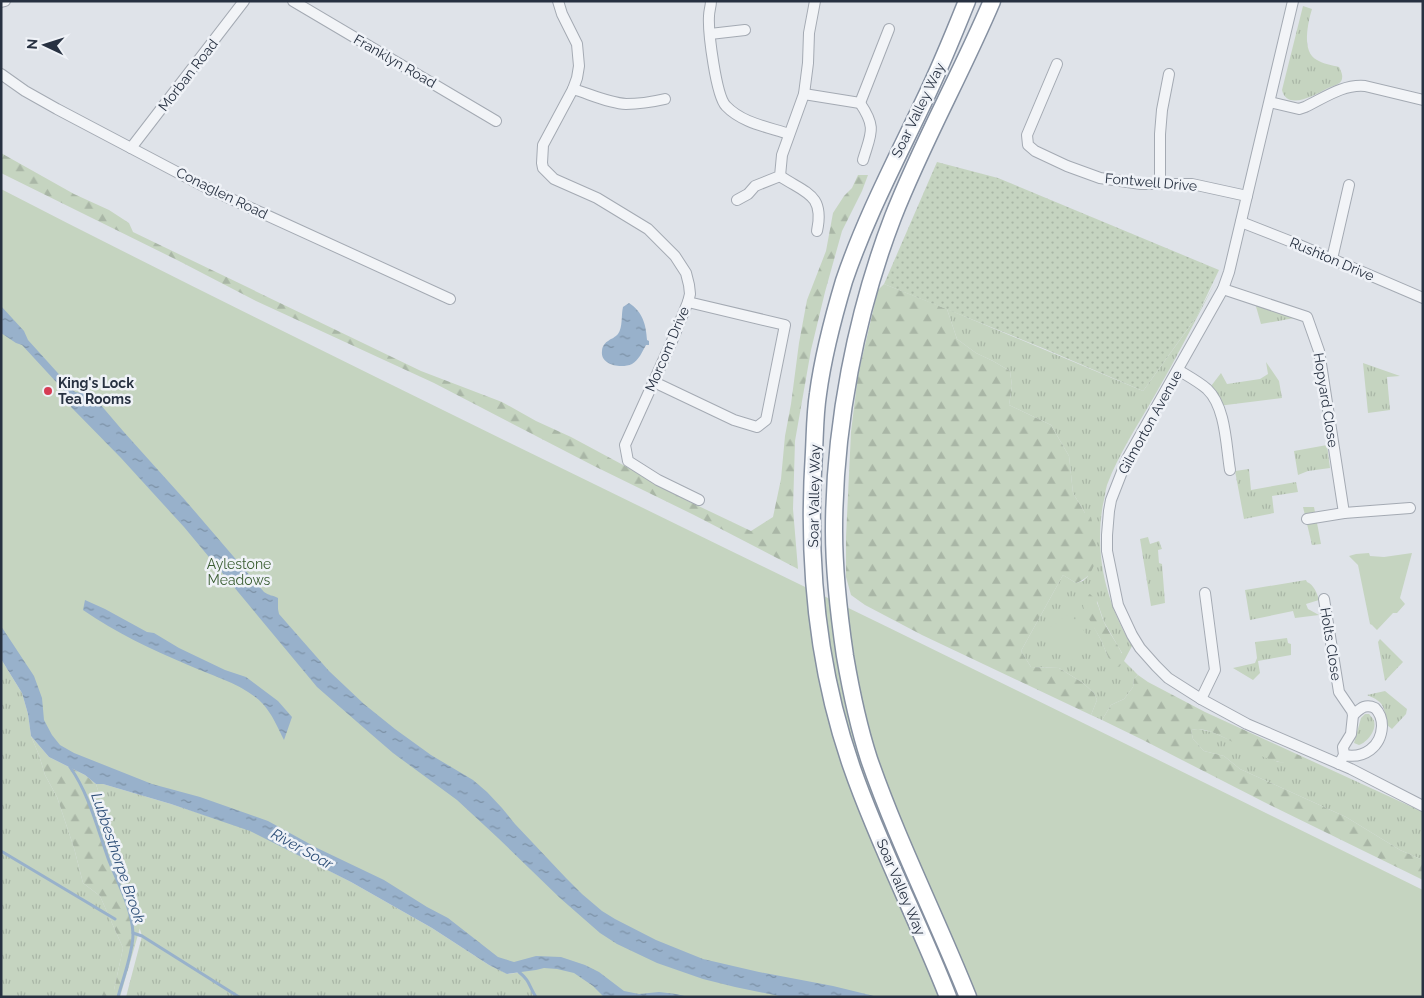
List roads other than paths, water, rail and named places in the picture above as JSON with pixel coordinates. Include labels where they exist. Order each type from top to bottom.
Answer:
[{"type":"highway","name":"Soar Valley Way","points":[[946,992],[894,873],[852,768],[831,696],[818,621],[813,561],[812,486],[817,397],[836,308],[856,247],[870,213],[940,65],[966,1]]},
{"type":"highway","name":"Soar Valley Way","points":[[968,997],[901,841],[869,757],[851,691],[840,624],[834,530],[839,440],[852,359],[868,292],[883,245],[905,189],[992,1]]},
{"type":"street","points":[[1,2],[5,1]]},
{"type":"street","name":"Morban Road","points":[[131,148],[244,1]]},
{"type":"street","name":"Franklyn Road","points":[[293,1],[496,120]]},
{"type":"street","name":"Morcom Drive","points":[[558,1],[562,14],[574,35],[578,49],[579,66],[573,89],[543,145],[543,168],[554,179],[597,198],[648,229],[675,256],[686,273],[690,294],[688,302],[626,445],[628,461],[658,480],[699,500]]},
{"type":"street","points":[[711,1],[709,16],[710,34],[717,88],[725,106],[738,116],[789,134]]},
{"type":"street","points":[[780,176],[782,155],[804,94],[809,32],[815,1]]},
{"type":"street","name":"Gilmorton Avenue","points":[[1293,1],[1229,272],[1223,289],[1127,459],[1118,479],[1109,511],[1107,551],[1118,605],[1132,635],[1140,648],[1168,678],[1248,724],[1341,760],[1423,806]]},
{"type":"street","points":[[860,103],[889,29]]},
{"type":"street","points":[[710,34],[745,30]]},
{"type":"street","name":"Fontwell Drive","points":[[1057,64],[1027,135],[1028,145],[1035,151],[1067,166],[1100,178],[1132,183],[1192,184],[1247,196]]},
{"type":"street","name":"Conaglen Road","points":[[1,74],[25,91],[206,186],[450,299]]},
{"type":"street","points":[[1160,183],[1160,126],[1169,74]]},
{"type":"street","points":[[1270,102],[1298,109],[1344,88],[1357,86],[1365,86],[1423,100]]},
{"type":"street","points":[[573,89],[605,100],[624,104],[665,99]]},
{"type":"street","points":[[804,94],[860,103],[868,115],[871,129],[863,160]]},
{"type":"street","points":[[738,200],[748,194],[755,186],[780,176]]},
{"type":"street","points":[[780,176],[812,196],[818,206],[820,218],[817,230]]},
{"type":"street","points":[[1332,259],[1349,184]]},
{"type":"street","name":"Rushton Drive","points":[[1241,222],[1423,298]]},
{"type":"street","name":"Hopyard Close","points":[[1223,289],[1307,317],[1319,351],[1344,514]]},
{"type":"street","points":[[654,382],[734,420],[757,427],[766,420],[785,325],[688,302]]},
{"type":"street","points":[[1178,370],[1208,390],[1218,406],[1222,415],[1230,470]]},
{"type":"street","points":[[1307,519],[1410,508]]},
{"type":"street","points":[[1202,699],[1214,670],[1205,594]]},
{"type":"street","name":"Holts Close","points":[[1324,599],[1339,692],[1353,715]]},
{"type":"street","points":[[1363,707],[1375,708],[1381,717],[1381,733],[1378,742],[1365,753],[1341,760],[1343,746],[1353,729],[1353,715],[1363,707]]},
{"type":"water","points":[[629,303],[638,310],[643,319],[649,345],[646,345],[632,364],[612,365],[604,360],[602,356],[603,347],[606,342],[620,331],[623,307]]},
{"type":"water","points":[[1,306],[24,331],[28,340],[75,392],[94,397],[264,592],[278,598],[279,614],[329,671],[364,704],[395,729],[431,755],[473,780],[487,792],[566,878],[602,911],[656,940],[703,959],[878,997],[784,997],[735,987],[703,979],[657,963],[617,944],[600,933],[560,898],[457,800],[393,753],[317,687],[184,527],[71,407],[70,397],[22,345],[1,333]]},
{"type":"water","points":[[85,600],[225,670],[246,677],[278,701],[292,717],[284,740],[275,721],[263,704],[247,691],[161,653],[108,626],[83,610]]},
{"type":"water","name":"River Soar","points":[[1,626],[34,676],[42,698],[44,720],[52,735],[60,745],[74,753],[152,784],[200,797],[268,821],[317,848],[384,880],[448,918],[498,957],[514,962],[536,956],[561,957],[599,972],[624,991],[639,994],[659,992],[689,997],[604,997],[593,986],[574,973],[557,969],[544,968],[507,974],[489,965],[432,928],[351,882],[250,831],[171,804],[103,784],[96,784],[85,775],[49,757],[31,736],[28,714],[22,693],[1,659]]},
{"type":"waterway","name":"Lubbesthorpe Brook","points":[[70,767],[87,799],[130,914],[133,934],[131,949],[118,997]]},
{"type":"waterway","points":[[1,851],[115,919]]},
{"type":"waterway","points":[[133,933],[142,936],[239,997]]},
{"type":"waterway","points":[[519,972],[528,981],[536,997]]},
{"type":"place","name":"King's Lock Tea Rooms","points":[[48,391]]},
{"type":"park label","name":"Aylestone Meadows","points":[[239,572]]}]
